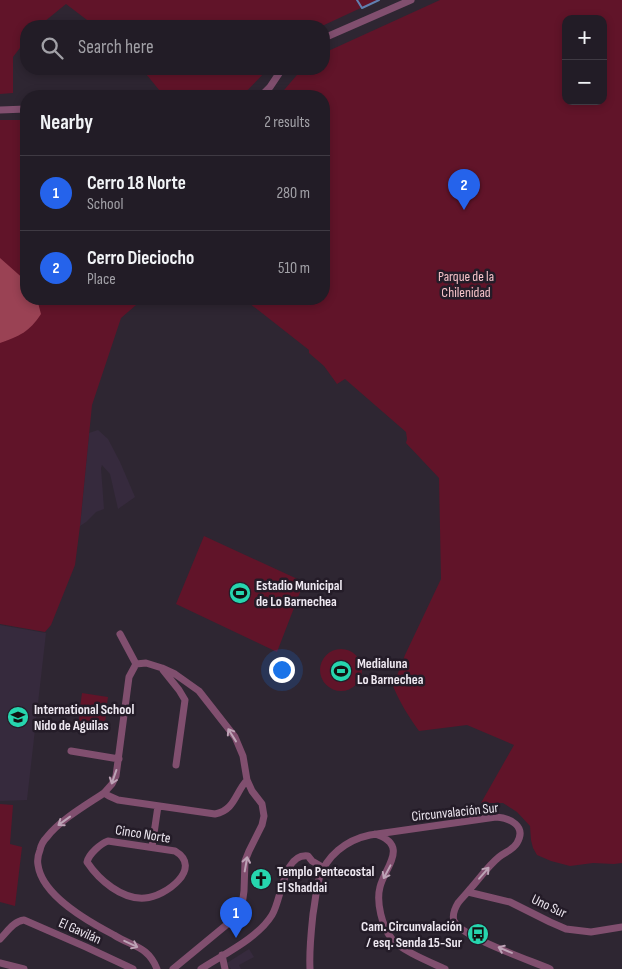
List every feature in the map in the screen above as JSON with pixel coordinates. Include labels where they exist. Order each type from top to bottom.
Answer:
[{"type":"street","points":[[330,35],[411,0]]},
{"type":"street","points":[[267,90],[278,75]]},
{"type":"street","points":[[0,110],[20,109]]},
{"type":"street","points":[[120,634],[136,664]]},
{"type":"street","points":[[136,664],[146,663],[161,668],[175,674],[199,691],[224,722],[244,756],[247,780],[252,792],[262,804],[264,816],[246,861],[242,905],[236,918],[173,969]]},
{"type":"street","points":[[136,664],[129,677],[119,759],[114,781],[104,793],[47,836],[42,844],[38,865],[47,886],[72,910],[114,936],[145,951],[152,958],[157,969]]},
{"type":"street","points":[[161,668],[180,690],[185,700],[176,765]]},
{"type":"street","points":[[70,751],[119,759]]},
{"type":"street","points":[[104,793],[118,800],[212,814],[223,812],[230,807],[247,780]]},
{"type":"street","points":[[152,847],[158,806]]},
{"type":"street","name":"Circunvalación Sur","points":[[375,834],[490,817],[504,818],[517,825],[520,833],[516,844],[494,862],[458,902],[454,911],[454,921],[458,927],[480,940],[550,969]]},
{"type":"street","points":[[310,969],[310,944],[314,908],[318,884],[324,868],[336,853],[350,842],[359,837],[375,834],[389,842],[393,851],[392,861],[380,886],[378,900],[379,911],[384,924],[392,939],[407,950],[445,969]]},
{"type":"street","name":"Cinco Norte","points":[[108,841],[152,847],[177,852],[183,858],[185,866],[181,877],[176,883],[155,897],[139,898],[124,893],[108,884],[87,862],[89,857],[101,845],[108,841]]},
{"type":"street","points":[[201,969],[245,942],[272,916],[278,904],[284,880],[294,860],[302,856],[308,856],[312,861],[324,868]]},
{"type":"street","name":"Uno Sur","points":[[468,892],[510,902],[566,928],[591,932],[622,927]]},
{"type":"street","name":"El Gavilán","points":[[0,939],[16,922],[24,920],[133,969]]},
{"type":"street","points":[[222,955],[225,969]]},
{"type":"street","points":[[0,963],[24,969]]},
{"type":"shaded area","points":[[0,258],[20,276],[20,305],[39,305],[41,314],[23,333],[0,343]]},
{"type":"shaded area","points":[[98,430],[108,439],[135,497],[118,509],[110,474],[102,465],[104,509],[96,512],[80,526],[89,433]]},
{"type":"shaded area","name":"International School Nido de Aguilas","points":[[0,625],[46,633],[27,800],[0,801]]},
{"type":"shaded area","points":[[249,949],[254,957],[239,965],[241,969],[231,969],[227,963]]},
{"type":"green space","points":[[0,0],[378,0],[330,22],[330,20],[87,20],[66,4],[46,20],[20,20],[20,48],[13,57],[13,93],[0,94]]},
{"type":"green space","name":"Parque de la Chilenidad","points":[[440,0],[622,0],[622,863],[593,863],[570,866],[537,855],[531,840],[530,826],[517,812],[503,803],[481,803],[514,745],[467,725],[419,731],[393,686],[405,655],[441,579],[439,478],[406,443],[406,432],[345,379],[337,384],[324,366],[309,353],[309,350],[252,305],[330,305],[330,90],[284,90],[297,75],[330,75],[330,50]]},
{"type":"green space","points":[[147,75],[262,75],[248,90],[159,90]]},
{"type":"green space","points":[[0,120],[20,120],[20,305],[136,305],[121,318],[92,405],[75,565],[51,625],[45,632],[0,624]]},
{"type":"green space","name":"Estadio Municipal de Lo Barnechea","points":[[204,536],[304,582],[277,652],[176,604]]},
{"type":"green space","name":"Medialuna Lo Barnechea","points":[[341,649],[356,655],[362,670],[356,685],[341,691],[326,685],[320,670],[326,655]]},
{"type":"green space","points":[[82,693],[108,697],[106,711],[80,708]]},
{"type":"green space","points":[[80,711],[106,715],[104,731],[78,727]]},
{"type":"green space","points":[[0,804],[13,805],[10,844],[22,847],[15,906],[0,902]]},
{"type":"waterway","points":[[357,0],[362,8],[379,0]]},
{"type":"place","name":"Cerro Dieciocho","points":[[464,210]]},
{"type":"place","name":"Estadio Municipal de Lo Barnechea","points":[[240,593]]},
{"type":"place","name":"Medialuna Lo Barnechea","points":[[341,671]]},
{"type":"place","name":"International School Nido de Aguilas","points":[[18,717]]},
{"type":"place","name":"Templo Pentecostal El Shaddai","points":[[261,879]]},
{"type":"place","name":"Cam. Circunvalación / esq. Senda 15-Sur","points":[[478,934]]},
{"type":"place","name":"Cerro 18 Norte","points":[[236,938]]}]
